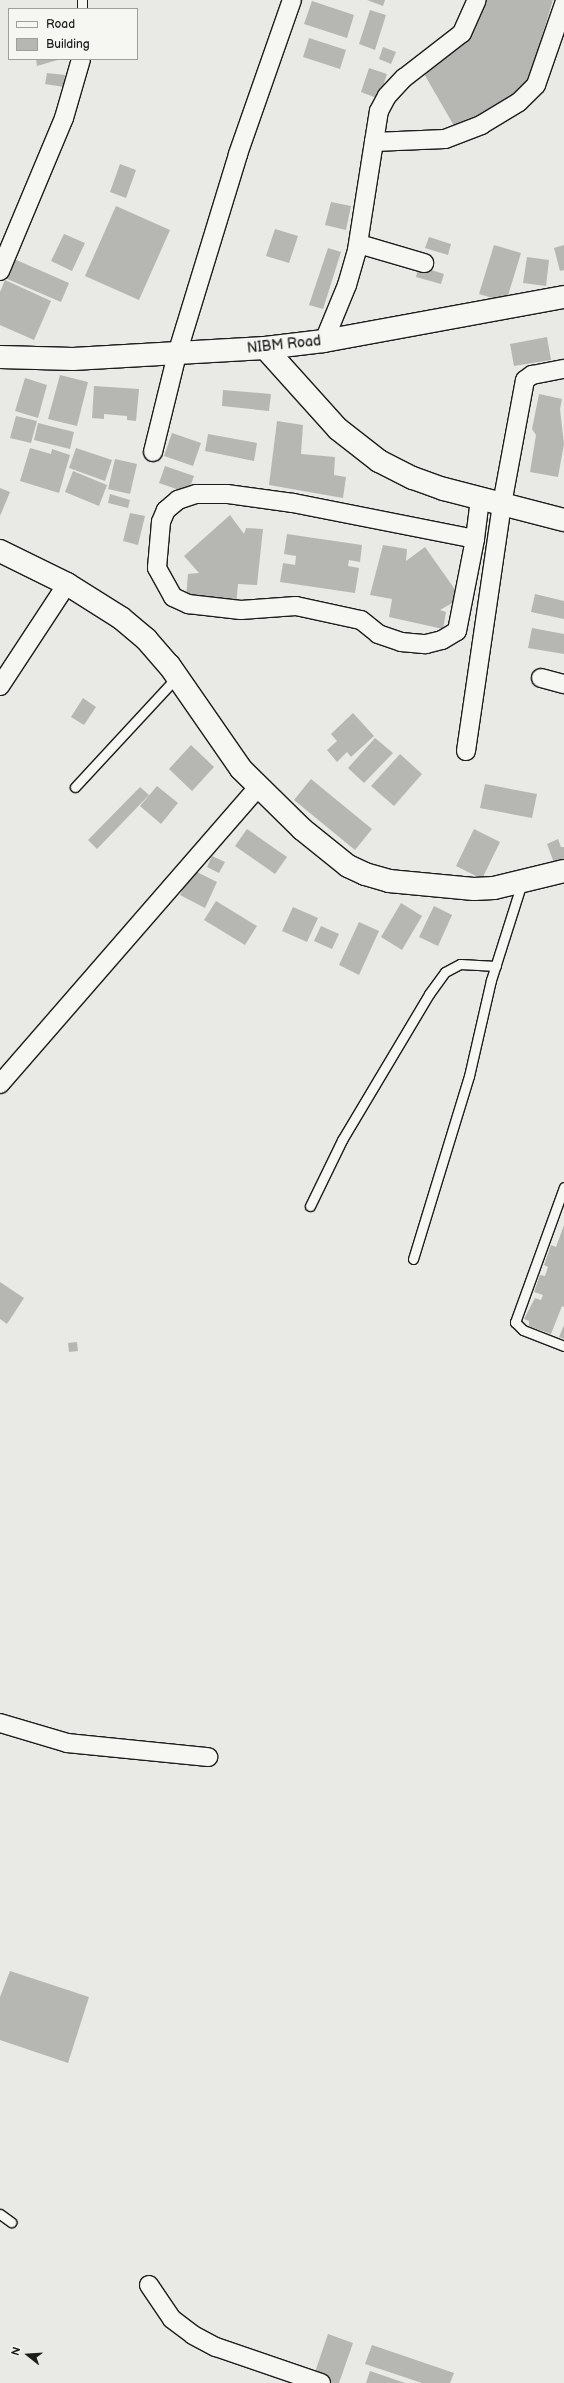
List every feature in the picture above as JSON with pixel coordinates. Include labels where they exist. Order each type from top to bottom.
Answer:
[{"type":"main road","name":"NIBM Road","points":[[1,359],[73,359],[265,348],[324,341],[564,298]]},
{"type":"main road","points":[[265,348],[338,429],[373,457],[413,478],[480,499],[564,520]]},
{"type":"main road","points":[[0,551],[67,584],[126,622],[156,649],[177,677],[229,754],[258,786],[330,854],[365,874],[389,881],[474,889],[494,888],[564,871]]},
{"type":"street","points":[[153,452],[177,354],[238,154],[292,0]]},
{"type":"street","points":[[324,341],[347,285],[359,244],[379,111],[387,96],[404,78],[462,33],[477,0]]},
{"type":"street","points":[[374,142],[445,139],[481,126],[519,102],[536,85],[564,4]]},
{"type":"street","points":[[0,272],[64,118],[76,81],[81,60]]},
{"type":"street","points":[[359,244],[424,263]]},
{"type":"street","points":[[466,751],[502,504],[525,380],[532,375],[564,369]]},
{"type":"street","points":[[475,539],[293,503],[227,494],[196,494],[178,500],[166,510],[161,522],[157,568],[173,597],[188,604],[241,610],[296,606],[361,620],[378,634],[401,642],[426,644],[442,640],[457,630],[475,539],[480,499]]},
{"type":"street","points":[[0,686],[67,584]]},
{"type":"street","points":[[541,678],[564,684]]},
{"type":"street","points":[[0,1084],[258,786]]},
{"type":"street","points":[[0,1723],[67,1743],[208,1757]]},
{"type":"street","points":[[150,2285],[172,2319],[193,2335],[216,2347],[322,2383]]},
{"type":"lane","points":[[75,787],[177,677]]},
{"type":"lane","points":[[413,1259],[469,1076],[496,966],[522,882]]},
{"type":"lane","points":[[310,1206],[342,1140],[445,972],[460,964],[496,966]]},
{"type":"lane","points":[[564,1187],[515,1322],[523,1330],[564,1346]]},
{"type":"lane","points":[[0,2214],[10,2222]]},
{"type":"building","points":[[367,0],[385,0],[383,6]]},
{"type":"building","points":[[482,0],[553,0],[526,89],[457,131],[423,72],[472,35]]},
{"type":"building","points":[[312,1],[354,15],[347,38],[304,24]]},
{"type":"building","points":[[370,10],[386,15],[375,50],[359,44]]},
{"type":"building","points":[[309,38],[346,50],[340,69],[303,57]]},
{"type":"building","points":[[383,47],[396,52],[391,64],[379,59]]},
{"type":"building","points":[[36,60],[58,60],[37,66]]},
{"type":"building","points":[[369,68],[387,74],[379,99],[361,92]]},
{"type":"building","points":[[47,73],[65,75],[64,87],[45,84]]},
{"type":"building","points":[[120,164],[136,170],[126,198],[110,192]]},
{"type":"building","points":[[331,202],[351,206],[346,230],[325,225]]},
{"type":"building","points":[[116,206],[170,230],[139,300],[85,276]]},
{"type":"building","points":[[275,229],[298,236],[289,263],[266,256]]},
{"type":"building","points":[[64,234],[85,243],[72,271],[51,261]]},
{"type":"building","points":[[429,237],[451,244],[448,255],[425,248]]},
{"type":"building","points":[[494,245],[521,253],[506,302],[479,294]]},
{"type":"building","points":[[564,245],[564,270],[560,271],[554,248]]},
{"type":"building","points":[[328,248],[341,252],[323,309],[309,305]]},
{"type":"building","points":[[527,257],[549,260],[546,286],[523,283]]},
{"type":"building","points":[[14,259],[69,283],[61,302],[5,278]]},
{"type":"building","points":[[419,266],[444,274],[441,284],[416,277]]},
{"type":"building","points":[[5,280],[51,301],[34,340],[0,325],[0,292]]},
{"type":"building","points":[[547,337],[551,360],[514,366],[510,344]]},
{"type":"building","points":[[60,375],[88,382],[77,426],[48,419]]},
{"type":"building","points":[[25,378],[47,385],[38,418],[15,411]]},
{"type":"building","points":[[94,386],[139,389],[136,421],[127,420],[127,416],[104,414],[104,419],[92,418]]},
{"type":"building","points":[[223,390],[271,394],[269,411],[222,406]]},
{"type":"building","points":[[539,394],[562,399],[560,409],[564,444],[558,477],[530,472],[536,435],[532,429]]},
{"type":"building","points":[[16,416],[37,421],[31,443],[10,438]]},
{"type":"building","points":[[277,421],[303,425],[301,454],[335,457],[334,475],[346,477],[343,498],[269,485]]},
{"type":"building","points":[[38,423],[74,432],[70,449],[34,440]]},
{"type":"building","points":[[172,433],[201,443],[193,466],[164,456]]},
{"type":"building","points":[[208,434],[257,443],[254,461],[205,451]]},
{"type":"building","points":[[30,448],[51,454],[52,449],[70,455],[59,493],[20,481]]},
{"type":"building","points":[[76,448],[112,460],[105,481],[69,468]]},
{"type":"building","points":[[115,459],[137,464],[130,494],[108,489]]},
{"type":"building","points":[[165,466],[194,476],[188,493],[159,483]]},
{"type":"building","points":[[73,471],[107,485],[99,506],[65,492]]},
{"type":"building","points":[[0,488],[10,492],[0,516]]},
{"type":"building","points":[[110,494],[130,500],[128,508],[108,503]]},
{"type":"building","points":[[130,513],[145,516],[138,545],[123,541]]},
{"type":"building","points":[[230,515],[244,534],[246,528],[263,529],[257,585],[238,584],[236,606],[186,598],[188,574],[199,573],[184,556]]},
{"type":"building","points":[[287,534],[362,545],[360,562],[349,560],[348,566],[359,568],[355,593],[280,582],[283,563],[295,565],[296,556],[284,554]]},
{"type":"building","points":[[383,545],[407,549],[406,561],[425,547],[461,598],[440,610],[446,612],[443,629],[389,617],[392,599],[370,595]]},
{"type":"building","points":[[535,594],[564,601],[564,619],[531,612]]},
{"type":"building","points":[[532,628],[564,634],[564,654],[528,648]]},
{"type":"building","points":[[83,698],[96,707],[84,725],[71,717]]},
{"type":"building","points":[[353,713],[374,736],[351,757],[347,752],[337,762],[327,750],[337,741],[331,734]]},
{"type":"building","points":[[375,738],[393,753],[364,783],[348,768]]},
{"type":"building","points":[[191,745],[214,767],[192,791],[169,769]]},
{"type":"building","points":[[400,754],[422,774],[394,806],[371,786]]},
{"type":"building","points":[[311,779],[372,829],[355,850],[294,800]]},
{"type":"building","points":[[485,784],[537,794],[532,818],[480,808]]},
{"type":"building","points":[[157,786],[178,803],[161,824],[140,806]]},
{"type":"building","points":[[140,787],[149,795],[97,849],[88,840]]},
{"type":"building","points":[[247,829],[287,857],[275,874],[235,846]]},
{"type":"building","points":[[474,829],[500,842],[482,879],[456,866]]},
{"type":"building","points":[[558,839],[561,847],[564,847],[564,860],[554,863],[547,844]]},
{"type":"building","points":[[212,856],[225,862],[219,873],[207,867]]},
{"type":"building","points":[[193,870],[217,882],[205,908],[180,895]]},
{"type":"building","points":[[216,901],[257,926],[245,945],[204,920]]},
{"type":"building","points":[[401,903],[422,916],[402,950],[381,937]]},
{"type":"building","points":[[434,906],[452,915],[438,946],[419,937]]},
{"type":"building","points":[[293,907],[318,918],[307,942],[282,931]]},
{"type":"building","points":[[359,922],[379,931],[359,975],[339,965]]},
{"type":"building","points":[[321,926],[339,934],[332,949],[314,941]]},
{"type":"building","points":[[564,1225],[564,1307],[562,1306],[551,1334],[529,1326],[529,1321],[524,1319],[535,1298],[541,1300],[543,1295],[534,1292],[540,1275],[545,1276],[548,1267],[544,1265],[551,1245],[556,1247]]},
{"type":"building","points":[[0,1282],[24,1298],[7,1324],[0,1319]]},
{"type":"building","points":[[564,1325],[564,1339],[559,1337]]},
{"type":"building","points":[[77,1342],[78,1351],[69,1352],[68,1343]]},
{"type":"building","points":[[10,1971],[89,1997],[68,2063],[0,2040],[0,1997]]},
{"type":"building","points":[[328,2334],[353,2343],[339,2383],[328,2383],[313,2378]]},
{"type":"building","points":[[372,2345],[454,2373],[450,2383],[422,2383],[365,2364]]},
{"type":"building","points":[[370,2371],[405,2383],[366,2383]]}]
